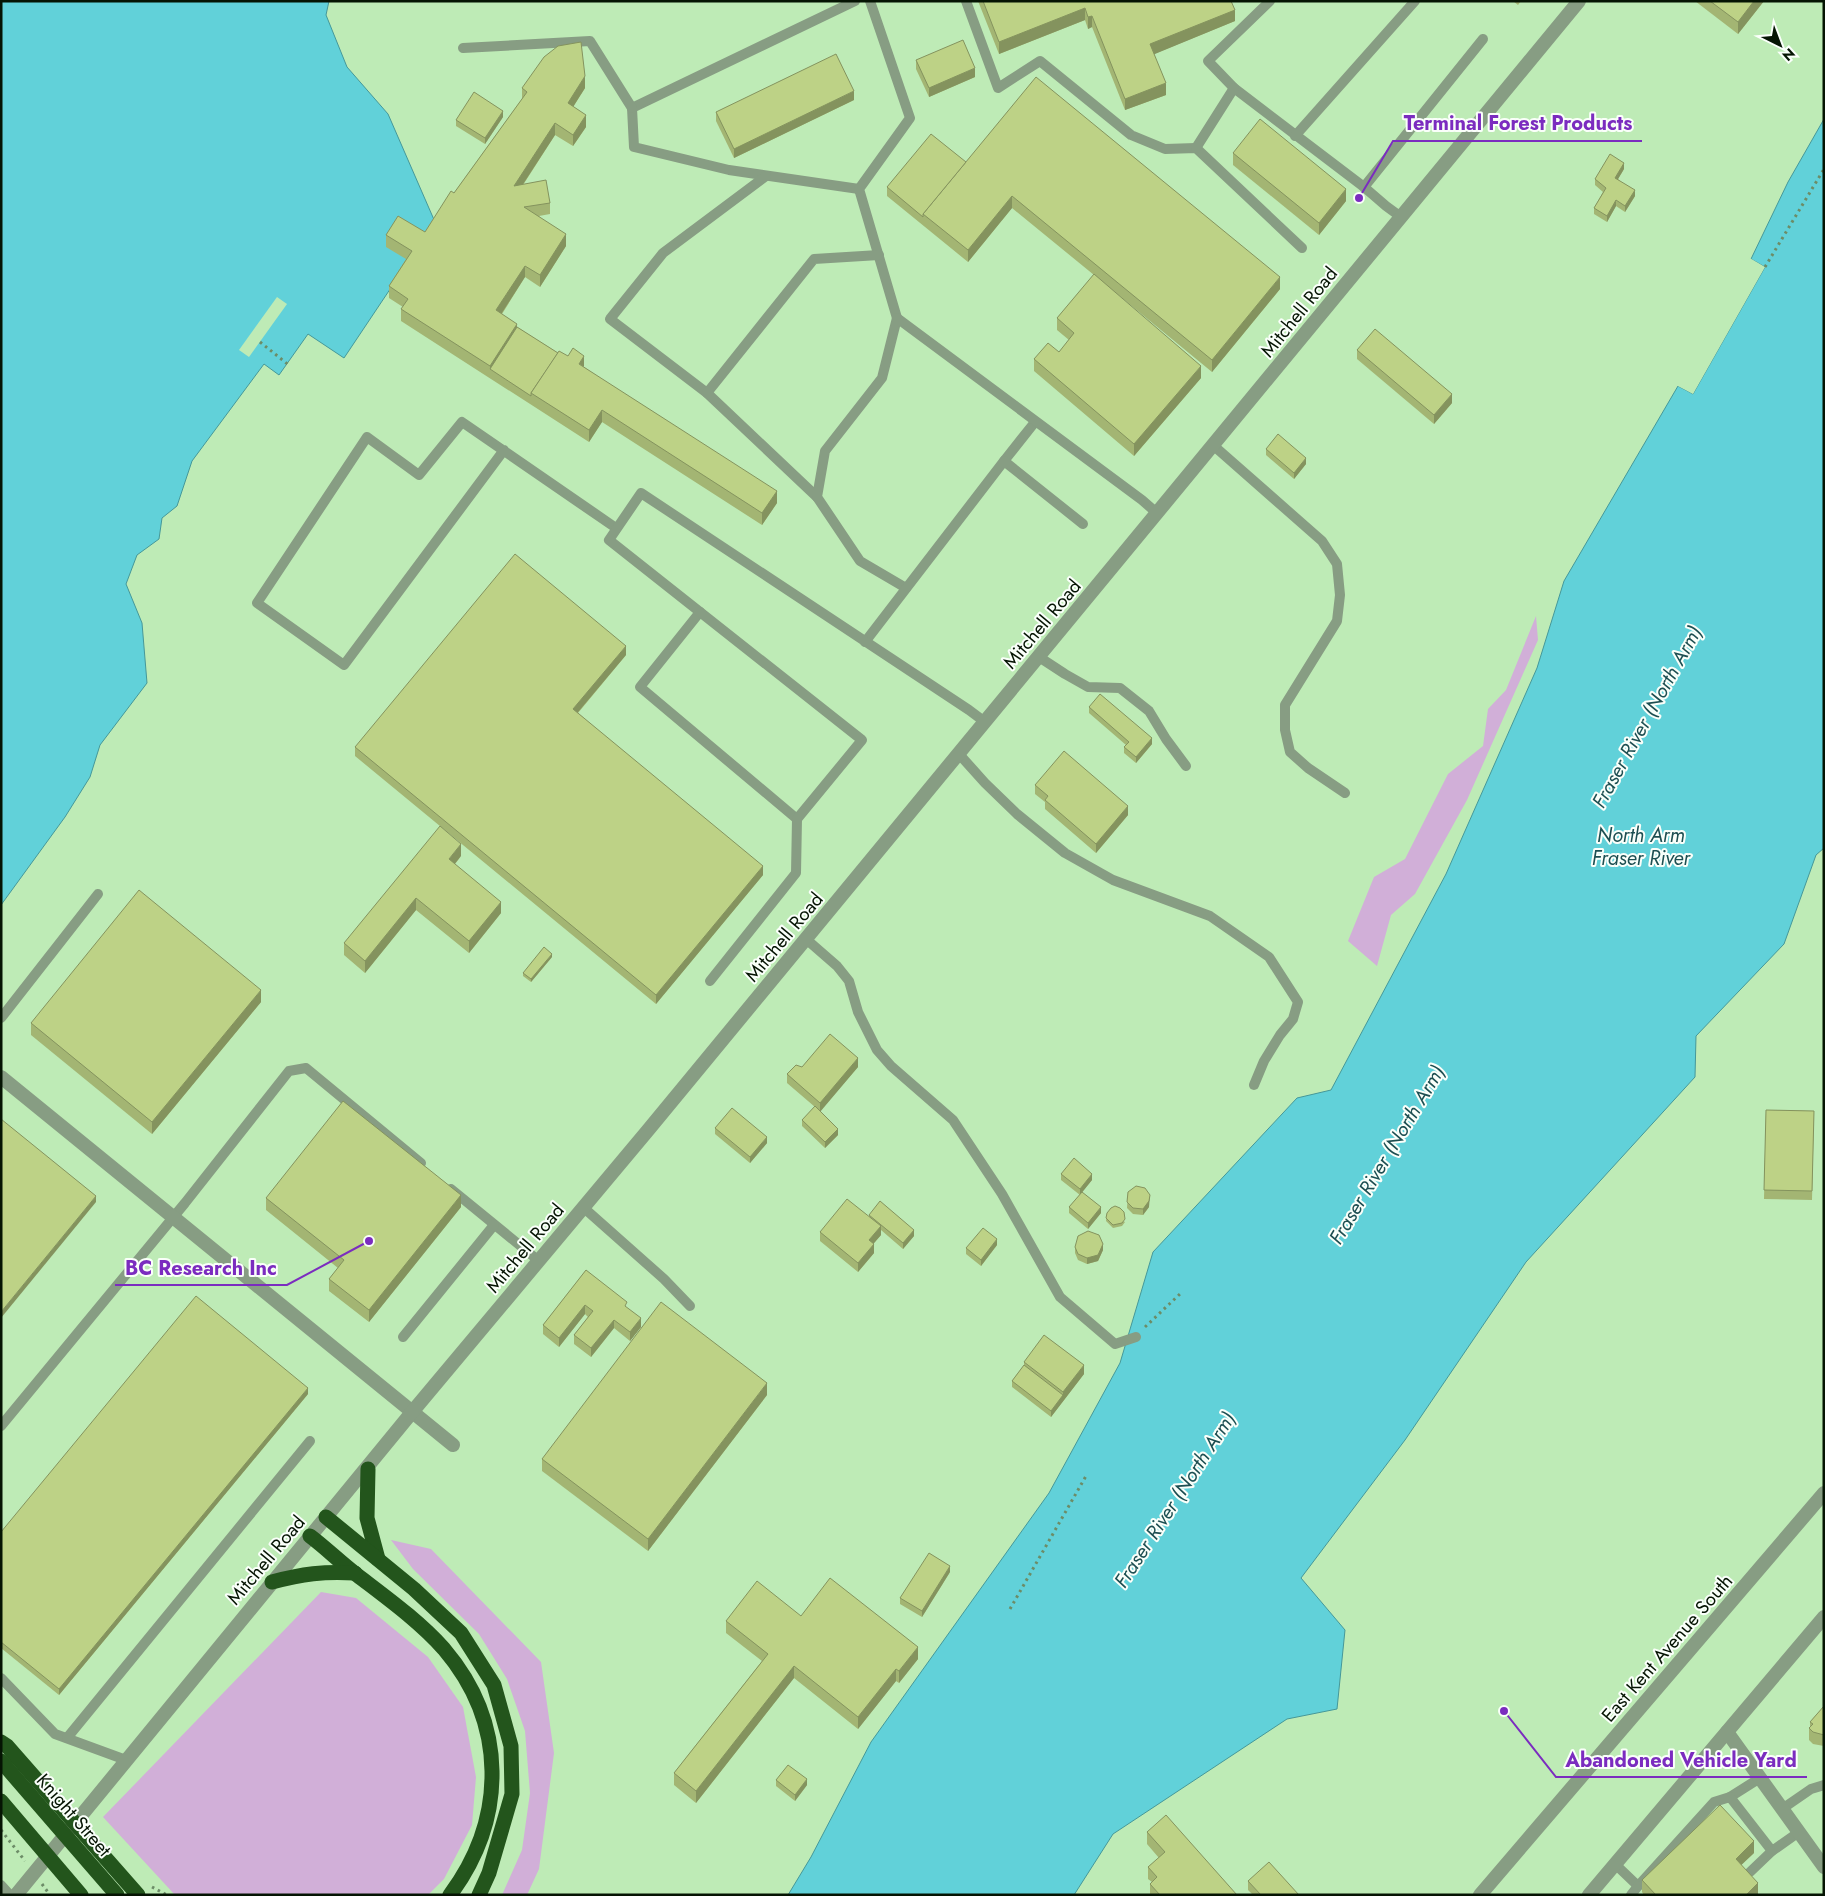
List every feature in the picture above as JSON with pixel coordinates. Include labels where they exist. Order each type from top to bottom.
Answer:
[{"type":"highway","points":[[368,1469],[367,1518],[378,1559]]},
{"type":"highway","points":[[326,1517],[414,1589],[461,1633],[494,1685],[511,1746],[512,1794],[489,1872],[479,1895]]},
{"type":"highway","points":[[310,1536],[400,1608],[443,1648],[459,1669],[473,1693],[486,1730],[493,1764],[490,1806],[476,1853],[450,1895]]},
{"type":"highway","points":[[272,1582],[299,1574],[326,1571],[354,1573]]},
{"type":"highway","points":[[1,1742],[14,1754],[138,1895]]},
{"type":"highway","name":"Knight Street","points":[[1,1762],[117,1895]]},
{"type":"highway","points":[[1,1801],[82,1895]]},
{"type":"street","name":"Mitchell Road","points":[[16,1895],[310,1536],[368,1469],[413,1411],[806,940],[1579,1]]},
{"type":"street","points":[[1,1077],[453,1445]]},
{"type":"street","name":"East Kent Avenue South","points":[[1480,1895],[1824,1493]]},
{"type":"street","points":[[1589,1895],[1824,1618]]},
{"type":"street","points":[[1727,1732],[1824,1867]]},
{"type":"lane","points":[[632,108],[855,1]]},
{"type":"lane","points":[[859,189],[910,118],[870,1]]},
{"type":"lane","points":[[966,1],[998,88],[1040,61],[1132,134],[1165,149],[1196,148],[1302,248]]},
{"type":"lane","points":[[1270,1],[1208,61],[1234,88],[1364,187],[1401,218]]},
{"type":"lane","points":[[1295,136],[1415,1]]},
{"type":"lane","points":[[1364,187],[1483,39]]},
{"type":"lane","points":[[463,48],[590,41],[632,108],[634,147],[729,170],[859,189]]},
{"type":"lane","points":[[1196,148],[1234,88]]},
{"type":"lane","points":[[766,176],[663,253],[610,319],[707,393],[817,497],[860,561],[906,588]]},
{"type":"lane","points":[[817,497],[825,451],[882,378],[897,318],[859,189]]},
{"type":"lane","points":[[707,393],[814,259],[878,255]]},
{"type":"lane","points":[[897,318],[1158,514]]},
{"type":"lane","points":[[504,450],[344,666],[257,603],[367,437],[418,475],[462,422],[504,450],[616,528]]},
{"type":"lane","points":[[865,642],[1035,422]]},
{"type":"lane","points":[[1214,446],[1322,541],[1337,564],[1340,595],[1337,620],[1285,704],[1285,730],[1290,752],[1308,768],[1345,793]]},
{"type":"lane","points":[[1004,461],[1083,524]]},
{"type":"lane","points":[[710,980],[796,873],[798,819],[862,740],[609,540],[641,493],[985,722]]},
{"type":"lane","points":[[700,612],[640,687],[798,819]]},
{"type":"lane","points":[[1039,657],[1088,687],[1120,688],[1149,711],[1166,740],[1186,766]]},
{"type":"lane","points":[[959,754],[1017,814],[1065,853],[1113,880],[1210,916],[1269,957],[1298,1002],[1292,1019],[1264,1061],[1254,1085]]},
{"type":"lane","points":[[1,1018],[98,894]]},
{"type":"lane","points":[[806,940],[837,966],[849,981],[858,1012],[877,1050],[891,1066],[953,1120],[1002,1194],[1060,1297],[1115,1344],[1136,1337]]},
{"type":"lane","points":[[1,1426],[173,1217],[289,1071],[306,1068],[427,1168]]},
{"type":"lane","points":[[442,1181],[539,1261]]},
{"type":"lane","points":[[584,1208],[664,1279],[690,1306]]},
{"type":"lane","points":[[404,1337],[494,1225]]},
{"type":"lane","points":[[66,1738],[310,1442]]},
{"type":"lane","points":[[1,1678],[55,1734],[126,1760]]},
{"type":"lane","points":[[1631,1895],[1714,1802],[1730,1797],[1760,1778]]},
{"type":"lane","points":[[1782,1810],[1811,1789],[1824,1785]]},
{"type":"lane","points":[[1730,1797],[1772,1850]]},
{"type":"lane","points":[[1750,1872],[1772,1850],[1799,1832]]},
{"type":"lane","points":[[1614,1864],[1638,1886]]},
{"type":"lane","points":[[1,1885],[10,1895]]},
{"type":"path","points":[[1766,267],[1824,169]]},
{"type":"path","points":[[260,342],[290,366]]},
{"type":"path","points":[[1136,1337],[1181,1293]]},
{"type":"path","points":[[1010,1610],[1086,1476]]},
{"type":"shaded area","points":[[1536,616],[1538,640],[1467,800],[1415,894],[1391,915],[1377,966],[1348,941],[1374,877],[1405,859],[1448,774],[1483,746],[1488,709],[1506,690]]},
{"type":"shaded area","points":[[391,1540],[431,1549],[541,1662],[554,1753],[539,1869],[527,1895],[502,1895],[522,1850],[530,1793],[525,1731],[507,1679],[479,1634],[413,1569]]},
{"type":"shaded area","points":[[321,1592],[356,1598],[428,1657],[463,1707],[476,1777],[472,1825],[444,1879],[428,1895],[175,1895],[103,1817]]},
{"type":"water","points":[[1,1],[329,1],[326,15],[347,67],[388,114],[435,222],[344,358],[308,334],[279,375],[264,364],[192,461],[177,506],[162,518],[159,539],[137,555],[126,584],[142,623],[147,683],[100,745],[90,777],[65,817],[1,905]]},
{"type":"water","name":"North Arm Fraser River","points":[[1824,119],[1824,848],[1816,855],[1784,944],[1696,1036],[1695,1077],[1526,1262],[1405,1440],[1301,1578],[1345,1630],[1337,1709],[1287,1719],[1113,1834],[1074,1895],[788,1895],[811,1857],[871,1742],[1049,1493],[1120,1363],[1153,1252],[1297,1098],[1331,1090],[1446,874],[1537,668],[1564,581],[1678,386],[1693,394],[1765,267],[1751,259],[1788,182]]},
{"type":"pier","points":[[1748,257],[1765,267],[1693,394],[1676,385],[1679,384],[1692,391],[1762,268],[1749,261]]},
{"type":"pier","points":[[277,297],[287,304],[249,357],[239,350]]},
{"type":"building","points":[[983,1],[1231,1],[1235,10],[1150,44],[1166,83],[1125,99],[1092,16],[1088,17],[1085,8],[999,42]]},
{"type":"building","points":[[1710,1],[1754,1],[1738,22]]},
{"type":"building","points":[[963,40],[975,68],[929,88],[916,60]]},
{"type":"building","points":[[581,42],[585,76],[568,103],[586,115],[573,135],[555,123],[514,186],[546,180],[550,203],[524,207],[566,234],[540,275],[525,266],[496,310],[517,324],[490,366],[401,309],[408,299],[389,286],[412,251],[386,235],[398,216],[425,232],[451,191],[454,193],[527,92],[522,88],[544,57],[558,46]]},
{"type":"building","points":[[836,54],[854,91],[734,149],[716,112]]},
{"type":"building","points":[[1036,77],[1280,277],[1212,360],[1012,196],[968,250],[923,214]]},
{"type":"building","points":[[474,92],[503,111],[485,138],[456,120]]},
{"type":"building","points":[[1260,119],[1346,189],[1319,223],[1233,153]]},
{"type":"building","points":[[931,134],[966,162],[923,214],[923,217],[887,187]]},
{"type":"building","points":[[1610,154],[1624,163],[1615,178],[1635,190],[1625,206],[1616,200],[1607,216],[1594,208],[1606,188],[1595,179]]},
{"type":"building","points":[[1094,274],[1201,366],[1134,444],[1034,359],[1048,343],[1059,352],[1074,333],[1057,318]]},
{"type":"building","points":[[517,327],[558,353],[531,393],[531,396],[490,369]]},
{"type":"building","points":[[1375,329],[1452,394],[1434,415],[1357,350]]},
{"type":"building","points":[[573,348],[584,356],[579,364],[777,491],[762,513],[602,410],[589,430],[531,393],[559,351],[568,356]]},
{"type":"building","points":[[1278,434],[1306,458],[1294,473],[1266,449]]},
{"type":"building","points":[[515,554],[626,646],[573,709],[763,866],[656,995],[355,747]]},
{"type":"building","points":[[1100,694],[1152,738],[1136,757],[1124,747],[1129,742],[1089,707]]},
{"type":"building","points":[[1064,751],[1128,806],[1096,844],[1045,800],[1048,796],[1035,785]]},
{"type":"building","points":[[440,826],[461,844],[449,859],[501,902],[469,941],[416,898],[365,961],[344,943]]},
{"type":"building","points":[[139,890],[261,990],[152,1122],[31,1023]]},
{"type":"building","points":[[544,947],[552,954],[531,979],[523,973]]},
{"type":"building","points":[[830,1034],[858,1058],[820,1103],[787,1074],[796,1065],[802,1067]]},
{"type":"building","points":[[343,1101],[461,1195],[369,1310],[329,1279],[344,1260],[266,1198]]},
{"type":"building","points":[[815,1106],[838,1129],[825,1142],[802,1120]]},
{"type":"building","points":[[732,1108],[767,1137],[750,1157],[715,1128]]},
{"type":"building","points":[[1766,1110],[1814,1111],[1812,1191],[1764,1190]]},
{"type":"building","points":[[1,1119],[96,1196],[1,1312]]},
{"type":"building","points":[[1074,1158],[1092,1174],[1080,1189],[1061,1174]]},
{"type":"building","points":[[1136,1186],[1145,1188],[1150,1195],[1149,1201],[1143,1209],[1133,1208],[1127,1202],[1128,1192]]},
{"type":"building","points":[[1082,1192],[1101,1207],[1088,1223],[1069,1207]]},
{"type":"building","points":[[847,1199],[881,1226],[869,1240],[874,1244],[858,1263],[820,1232]]},
{"type":"building","points":[[880,1201],[914,1230],[903,1243],[869,1215]]},
{"type":"building","points":[[1115,1206],[1124,1212],[1125,1219],[1122,1223],[1113,1225],[1106,1218],[1107,1213]]},
{"type":"building","points":[[983,1228],[997,1239],[981,1260],[966,1248]]},
{"type":"building","points":[[1088,1231],[1099,1235],[1103,1244],[1098,1255],[1087,1258],[1078,1254],[1075,1247],[1078,1236]]},
{"type":"building","points":[[586,1270],[627,1302],[625,1306],[641,1318],[630,1332],[614,1320],[591,1348],[574,1335],[593,1311],[585,1305],[559,1338],[543,1325]]},
{"type":"building","points":[[196,1296],[308,1388],[59,1689],[1,1642],[1,1532]]},
{"type":"building","points":[[661,1302],[767,1383],[648,1539],[542,1459]]},
{"type":"building","points":[[1044,1335],[1084,1365],[1063,1392],[1024,1362]]},
{"type":"building","points":[[1024,1365],[1063,1395],[1051,1411],[1012,1381]]},
{"type":"building","points":[[929,1553],[950,1566],[922,1611],[900,1598]]},
{"type":"building","points":[[830,1578],[918,1647],[899,1671],[896,1669],[858,1717],[794,1666],[696,1791],[674,1773],[768,1654],[726,1621],[757,1581],[801,1616]]},
{"type":"building","points":[[1824,1706],[1824,1735],[1813,1732],[1809,1728],[1813,1724],[1810,1722]]},
{"type":"building","points":[[788,1765],[807,1779],[795,1795],[776,1780]]},
{"type":"building","points":[[1720,1805],[1754,1841],[1736,1859],[1758,1883],[1746,1895],[1656,1895],[1642,1880]]},
{"type":"building","points":[[1166,1815],[1237,1895],[1160,1895],[1150,1884],[1157,1877],[1148,1867],[1165,1852],[1147,1832]]},
{"type":"building","points":[[1269,1862],[1299,1895],[1261,1895],[1248,1881]]},
{"type":"place","name":"Terminal Forest Products","points":[[1359,198]]},
{"type":"place","name":"BC Research Inc","points":[[369,1241]]},
{"type":"place","name":"Abandoned Vehicle Yard","points":[[1504,1711]]},
{"type":"water label","name":"Fraser River (North Arm)","points":[[1647,717]]},
{"type":"water label","name":"Fraser River (North Arm)","points":[[1387,1155]]},
{"type":"water label","name":"Fraser River (North Arm)","points":[[1175,1500]]}]
